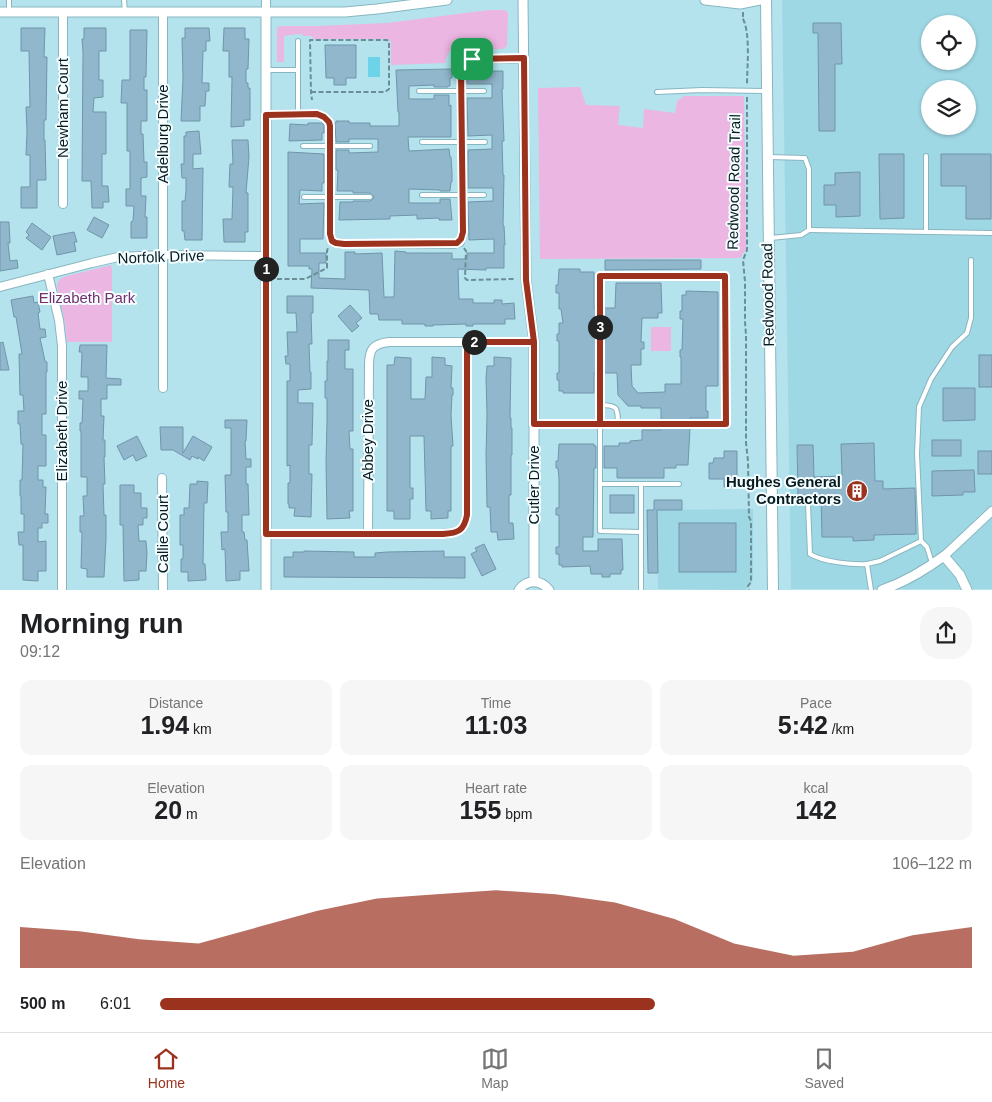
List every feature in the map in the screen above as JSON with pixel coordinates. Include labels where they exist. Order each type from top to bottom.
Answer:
[{"type":"main road","name":"Redwood Road","points":[[766,0],[772,590]]},
{"type":"street","points":[[266,0],[266,590]]},
{"type":"street","points":[[4,12],[345,12],[377,5],[447,0]]},
{"type":"street","name":"Cutler Drive","points":[[523,0],[526,280],[534,342],[534,581]]},
{"type":"street","points":[[705,0],[740,4],[760,0]]},
{"type":"street","name":"Newham Court","points":[[62,12],[63,204]]},
{"type":"street","name":"Adelburg Drive","points":[[163,12],[163,388]]},
{"type":"street","points":[[266,115],[317,114],[329,122],[330,234],[332,241],[344,244],[457,243],[460,242],[463,232],[461,68],[469,60],[524,58]]},
{"type":"street","name":"Norfolk Drive","points":[[0,287],[118,257],[163,255],[266,256]]},
{"type":"street","name":"Elizabeth Drive","points":[[48,274],[59,320],[62,346],[62,590]]},
{"type":"street","name":"Abbey Drive","points":[[368,534],[368,365],[370,352],[378,344],[389,342],[467,342]]},
{"type":"street","points":[[266,534],[443,534],[456,532],[461,529],[467,515],[467,342],[534,342]]},
{"type":"street","name":"Callie Court","points":[[162,478],[163,590]]},
{"type":"street","points":[[882,590],[908,579],[944,556],[992,510]]},
{"type":"street","points":[[944,556],[960,575],[968,590]]},
{"type":"street","points":[[519,590],[525,583],[534,581],[543,584],[549,590]]},
{"type":"lane","points":[[4,12],[9,0]]},
{"type":"lane","points":[[124,0],[125,12]]},
{"type":"lane","points":[[298,41],[298,114]]},
{"type":"lane","points":[[266,70],[298,70]]},
{"type":"lane","points":[[419,91],[484,91]]},
{"type":"lane","points":[[657,92],[767,91]]},
{"type":"lane","points":[[422,142],[484,142]]},
{"type":"lane","points":[[303,146],[370,146]]},
{"type":"lane","points":[[926,156],[926,232]]},
{"type":"lane","points":[[767,158],[805,158],[809,169],[809,230]]},
{"type":"lane","points":[[422,195],[484,195]]},
{"type":"lane","points":[[304,197],[370,197]]},
{"type":"lane","points":[[768,239],[800,235],[809,230],[992,233]]},
{"type":"lane","points":[[933,564],[928,547],[921,541],[917,454],[919,407],[931,379],[952,347],[968,333],[971,318],[971,260]]},
{"type":"lane","points":[[534,424],[600,424],[726,424],[725,276],[600,276],[600,405],[600,424],[600,531],[641,532]]},
{"type":"lane","points":[[600,405],[611,405],[616,408],[618,424]]},
{"type":"lane","points":[[600,484],[679,484]]},
{"type":"lane","points":[[641,484],[641,590]]},
{"type":"lane","points":[[771,501],[803,500],[808,504],[810,554],[816,558],[856,565],[867,564],[880,561],[921,541]]},
{"type":"lane","points":[[867,564],[871,590]]},
{"type":"path","name":"Redwood Road Trail","points":[[744,16],[742,17],[746,26],[747,36],[747,250],[743,260],[745,282],[748,517],[751,521],[752,578],[748,586],[749,588]]},
{"type":"path","points":[[311,92],[385,92],[390,89],[388,40],[310,40],[311,92],[312,100]]},
{"type":"path","points":[[277,279],[305,279],[327,268],[327,250]]},
{"type":"path","points":[[466,251],[465,278],[467,280],[514,279]]},
{"type":"shaded area","points":[[782,0],[992,0],[992,589],[791,589]]},
{"type":"shaded area","points":[[368,57],[380,57],[380,77],[368,77]]},
{"type":"shaded area","points":[[753,509],[753,577],[752,583],[748,588],[745,590],[658,589],[657,510]]},
{"type":"green space","points":[[489,10],[505,10],[508,13],[507,46],[503,49],[470,50],[467,42],[452,49],[447,55],[445,63],[391,65],[391,42],[388,39],[313,39],[312,36],[297,34],[284,36],[284,62],[277,62],[277,28],[280,26],[387,23]]},
{"type":"green space","points":[[580,87],[586,105],[620,106],[618,125],[643,128],[644,109],[675,113],[677,101],[684,96],[744,96],[746,249],[740,258],[540,259],[538,88]]},
{"type":"green space","name":"Elizabeth Park","points":[[111,265],[112,342],[67,342],[57,286],[58,282],[61,278],[67,276]]},
{"type":"green space","points":[[651,327],[671,327],[671,351],[651,351]]},
{"type":"building","points":[[813,23],[841,23],[842,64],[835,64],[835,131],[819,131],[818,33],[813,33]]},
{"type":"building","points":[[21,28],[45,28],[44,57],[47,57],[46,120],[44,120],[46,180],[37,180],[37,208],[21,208],[21,187],[30,187],[30,155],[26,155],[26,107],[30,107],[29,51],[21,51]]},
{"type":"building","points":[[84,28],[106,28],[106,51],[99,51],[99,80],[103,80],[103,97],[94,98],[93,112],[106,112],[106,154],[102,154],[102,186],[108,186],[109,202],[103,202],[103,208],[92,208],[91,181],[82,181],[82,39],[84,39]]},
{"type":"building","points":[[185,28],[209,28],[210,41],[206,41],[206,51],[203,51],[202,83],[209,83],[209,91],[206,91],[205,106],[200,106],[200,121],[181,121],[182,38],[185,38]]},
{"type":"building","points":[[224,28],[245,28],[245,39],[249,39],[246,83],[248,83],[248,88],[250,88],[250,120],[244,120],[244,126],[231,127],[232,77],[229,77],[229,51],[223,51]]},
{"type":"building","points":[[130,30],[147,30],[144,90],[147,90],[147,121],[141,121],[141,134],[143,134],[144,162],[147,162],[147,177],[141,178],[141,196],[146,196],[147,238],[131,238],[134,206],[126,206],[126,189],[130,189],[130,151],[127,151],[127,103],[121,103],[122,80],[130,80]]},
{"type":"building","points":[[325,45],[356,45],[356,78],[346,78],[346,85],[334,85],[334,78],[326,78]]},
{"type":"building","points":[[483,68],[483,71],[503,71],[504,268],[486,268],[486,270],[458,269],[459,299],[473,299],[473,303],[494,303],[494,300],[502,300],[502,304],[514,303],[515,319],[505,319],[505,324],[473,324],[473,326],[466,326],[466,324],[425,326],[425,324],[402,324],[402,320],[379,320],[378,314],[370,314],[369,290],[311,288],[312,269],[309,269],[309,266],[288,266],[288,152],[324,154],[324,183],[322,183],[322,191],[300,190],[299,204],[324,203],[323,239],[300,239],[300,253],[326,253],[326,263],[319,263],[319,278],[345,279],[345,252],[355,252],[355,254],[382,253],[384,297],[394,297],[395,251],[406,253],[452,253],[452,259],[467,259],[467,253],[494,253],[494,239],[469,240],[468,202],[493,201],[493,188],[468,188],[468,150],[492,149],[492,135],[468,136],[467,98],[492,98],[492,84],[467,84],[467,75],[473,75],[473,69]]},
{"type":"building","points":[[452,69],[452,78],[450,78],[450,86],[448,87],[434,87],[434,85],[409,86],[409,99],[434,99],[434,95],[449,95],[449,106],[451,105],[451,137],[408,137],[409,151],[449,149],[452,173],[450,191],[409,189],[409,203],[440,203],[440,199],[450,199],[452,220],[439,220],[439,218],[417,219],[417,215],[390,216],[390,219],[339,220],[340,202],[370,201],[374,197],[370,193],[337,191],[338,170],[336,170],[336,150],[349,150],[349,153],[378,152],[378,139],[349,139],[349,142],[336,142],[336,121],[370,123],[370,126],[399,126],[396,70]]},
{"type":"building","points":[[308,123],[322,123],[324,125],[322,140],[289,141],[290,124],[308,125]]},
{"type":"building","points":[[199,131],[201,154],[193,154],[193,169],[203,168],[202,240],[185,240],[184,231],[182,231],[182,201],[185,201],[186,178],[182,178],[181,164],[184,164],[184,136],[186,136],[186,132]]},
{"type":"building","points":[[232,140],[248,140],[249,157],[246,193],[248,193],[248,232],[245,232],[245,242],[224,242],[223,219],[232,219],[233,187],[229,187],[230,164],[233,164]]},
{"type":"building","points":[[879,154],[904,154],[904,218],[880,219]]},
{"type":"building","points":[[941,154],[991,154],[991,219],[966,219],[966,186],[941,186]]},
{"type":"building","points":[[860,172],[860,216],[836,217],[836,205],[824,205],[824,185],[835,185],[835,173]]},
{"type":"building","points":[[94,217],[109,225],[102,238],[87,230]]},
{"type":"building","points":[[0,222],[9,222],[10,243],[8,243],[10,261],[17,260],[18,268],[0,271]]},
{"type":"building","points":[[32,223],[51,237],[42,250],[26,238],[29,235],[26,232]]},
{"type":"building","points":[[74,232],[77,242],[74,242],[76,251],[57,255],[53,236]]},
{"type":"building","points":[[605,260],[701,260],[701,269],[605,270]]},
{"type":"building","points":[[559,269],[580,269],[580,272],[594,272],[596,373],[594,373],[594,393],[563,393],[563,391],[559,391],[557,373],[559,373],[559,341],[557,341],[557,334],[559,334],[559,323],[563,323],[561,309],[559,309],[559,293],[556,293]]},
{"type":"building","points":[[616,283],[661,283],[662,313],[658,313],[658,318],[642,318],[641,342],[644,342],[644,349],[641,349],[641,365],[631,365],[632,386],[638,393],[665,392],[665,384],[681,384],[680,350],[682,350],[683,319],[680,319],[680,311],[682,311],[682,295],[686,295],[686,291],[718,292],[718,386],[706,386],[706,411],[708,411],[708,418],[661,420],[661,408],[628,406],[618,395],[617,373],[604,373],[604,308],[615,308]]},
{"type":"building","points":[[33,296],[34,303],[38,302],[40,329],[45,329],[46,337],[40,338],[45,361],[47,362],[46,414],[42,414],[42,435],[46,435],[46,466],[38,466],[38,480],[43,480],[43,487],[46,487],[45,514],[48,514],[48,523],[42,523],[42,528],[38,528],[38,542],[46,541],[46,571],[38,571],[38,581],[23,580],[23,545],[19,545],[18,532],[24,532],[24,514],[21,514],[20,496],[23,444],[21,444],[18,411],[24,411],[23,395],[20,395],[19,354],[22,354],[16,317],[14,317],[11,300]]},
{"type":"building","points":[[287,296],[313,296],[313,313],[311,313],[312,344],[309,344],[311,389],[298,390],[298,403],[313,403],[312,445],[309,445],[309,474],[312,474],[311,517],[294,516],[295,508],[289,508],[288,504],[290,465],[287,466],[287,381],[290,381],[290,364],[286,364],[285,356],[288,356],[287,332],[297,332],[296,313],[287,313]]},
{"type":"building","points":[[350,305],[362,318],[356,323],[359,326],[352,332],[338,316]]},
{"type":"building","points":[[328,340],[349,340],[349,350],[345,350],[345,369],[353,369],[353,431],[349,431],[350,449],[353,449],[353,511],[349,511],[350,518],[327,519],[327,398],[325,398],[325,381],[327,381]]},
{"type":"building","points":[[3,342],[9,370],[0,370],[0,343]]},
{"type":"building","points":[[80,345],[107,345],[106,378],[121,379],[121,385],[107,385],[107,399],[101,399],[101,416],[104,416],[103,440],[105,440],[105,484],[103,484],[106,539],[104,577],[87,577],[87,569],[81,568],[82,532],[80,532],[80,516],[84,516],[83,496],[87,496],[87,477],[81,477],[80,423],[82,423],[83,399],[79,399],[79,391],[88,391],[88,377],[81,377],[82,352],[79,352]]},
{"type":"building","points":[[979,355],[992,355],[992,387],[979,387]]},
{"type":"building","points":[[395,357],[411,358],[411,399],[425,399],[426,377],[432,377],[432,357],[445,358],[445,365],[452,366],[451,388],[453,388],[453,395],[451,415],[453,446],[451,446],[451,511],[448,511],[448,518],[431,519],[431,511],[426,511],[424,436],[410,436],[410,488],[413,488],[413,499],[410,499],[410,519],[394,519],[394,511],[387,511],[387,365],[394,365]]},
{"type":"building","points":[[494,357],[511,358],[510,418],[512,455],[509,523],[513,523],[514,539],[498,540],[497,532],[491,532],[490,507],[487,507],[486,378],[487,366],[494,366]]},
{"type":"building","points":[[943,388],[975,388],[975,420],[943,421]]},
{"type":"building","points":[[225,420],[247,420],[246,459],[251,459],[251,467],[246,467],[249,515],[242,515],[242,532],[244,532],[245,540],[247,540],[249,571],[240,571],[240,580],[226,581],[225,549],[222,550],[221,532],[228,532],[225,475],[231,475],[231,428],[225,428]]},
{"type":"building","points":[[160,427],[183,427],[183,453],[193,436],[212,447],[204,461],[192,456],[190,460],[173,450],[161,450]]},
{"type":"building","points":[[661,428],[690,428],[688,465],[664,468],[664,478],[617,478],[617,468],[604,468],[604,446],[619,446],[619,443],[642,440],[642,430],[661,430]]},
{"type":"building","points":[[137,436],[147,456],[136,461],[133,455],[124,460],[117,446]]},
{"type":"building","points":[[932,440],[961,440],[961,456],[932,456]]},
{"type":"building","name":"Hughes General Contractors","points":[[874,443],[875,481],[883,481],[883,489],[915,488],[916,534],[874,535],[874,540],[853,541],[853,537],[822,537],[821,495],[798,495],[797,445],[813,445],[814,477],[842,476],[841,444]]},
{"type":"building","points":[[559,444],[594,444],[596,446],[593,537],[583,537],[583,551],[598,551],[598,539],[622,539],[623,570],[621,570],[621,574],[610,574],[610,577],[602,577],[602,574],[591,574],[590,566],[562,567],[562,565],[559,565],[559,554],[556,554],[556,547],[559,547],[559,515],[556,515],[556,508],[559,508],[559,479],[556,461],[558,461]]},
{"type":"building","points":[[724,451],[737,451],[737,487],[724,487],[724,479],[709,479],[709,463],[713,463],[714,458],[724,458]]},
{"type":"building","points":[[978,451],[992,451],[992,474],[978,474]]},
{"type":"building","points":[[974,470],[975,492],[963,492],[963,495],[932,496],[932,471]]},
{"type":"building","points":[[197,481],[208,482],[207,503],[204,503],[203,564],[205,564],[206,580],[188,581],[188,572],[181,572],[183,545],[180,545],[180,515],[184,515],[184,508],[189,508],[190,484],[197,484]]},
{"type":"building","points":[[120,485],[134,485],[134,493],[141,493],[141,508],[147,508],[147,518],[143,518],[143,525],[138,525],[139,541],[146,541],[147,553],[146,571],[139,571],[139,580],[124,581],[123,525],[120,525]]},
{"type":"building","points":[[610,495],[634,495],[634,513],[610,513]]},
{"type":"building","points":[[654,500],[682,500],[682,510],[657,510],[658,573],[648,573],[647,510],[654,510]]},
{"type":"building","points":[[679,523],[736,523],[736,572],[679,572]]},
{"type":"building","points":[[484,544],[496,569],[482,576],[471,554],[477,551],[475,548]]},
{"type":"building","points":[[444,551],[444,557],[465,557],[465,578],[284,577],[284,557],[293,557],[293,552],[354,552],[354,557],[375,557],[375,553]]},
{"type":"place","name":"Hughes General Contractors","points":[[857,491]]},
{"type":"route","points":[[472,59],[464,63],[461,68],[463,232],[460,242],[457,243],[340,244],[332,241],[330,234],[329,122],[317,114],[266,115],[266,534],[443,534],[456,532],[461,529],[467,515],[467,342],[534,342],[534,424],[600,424],[726,424],[725,276],[600,276],[600,424],[544,424],[534,424],[534,383],[534,342],[526,280],[524,58],[472,59]]}]
